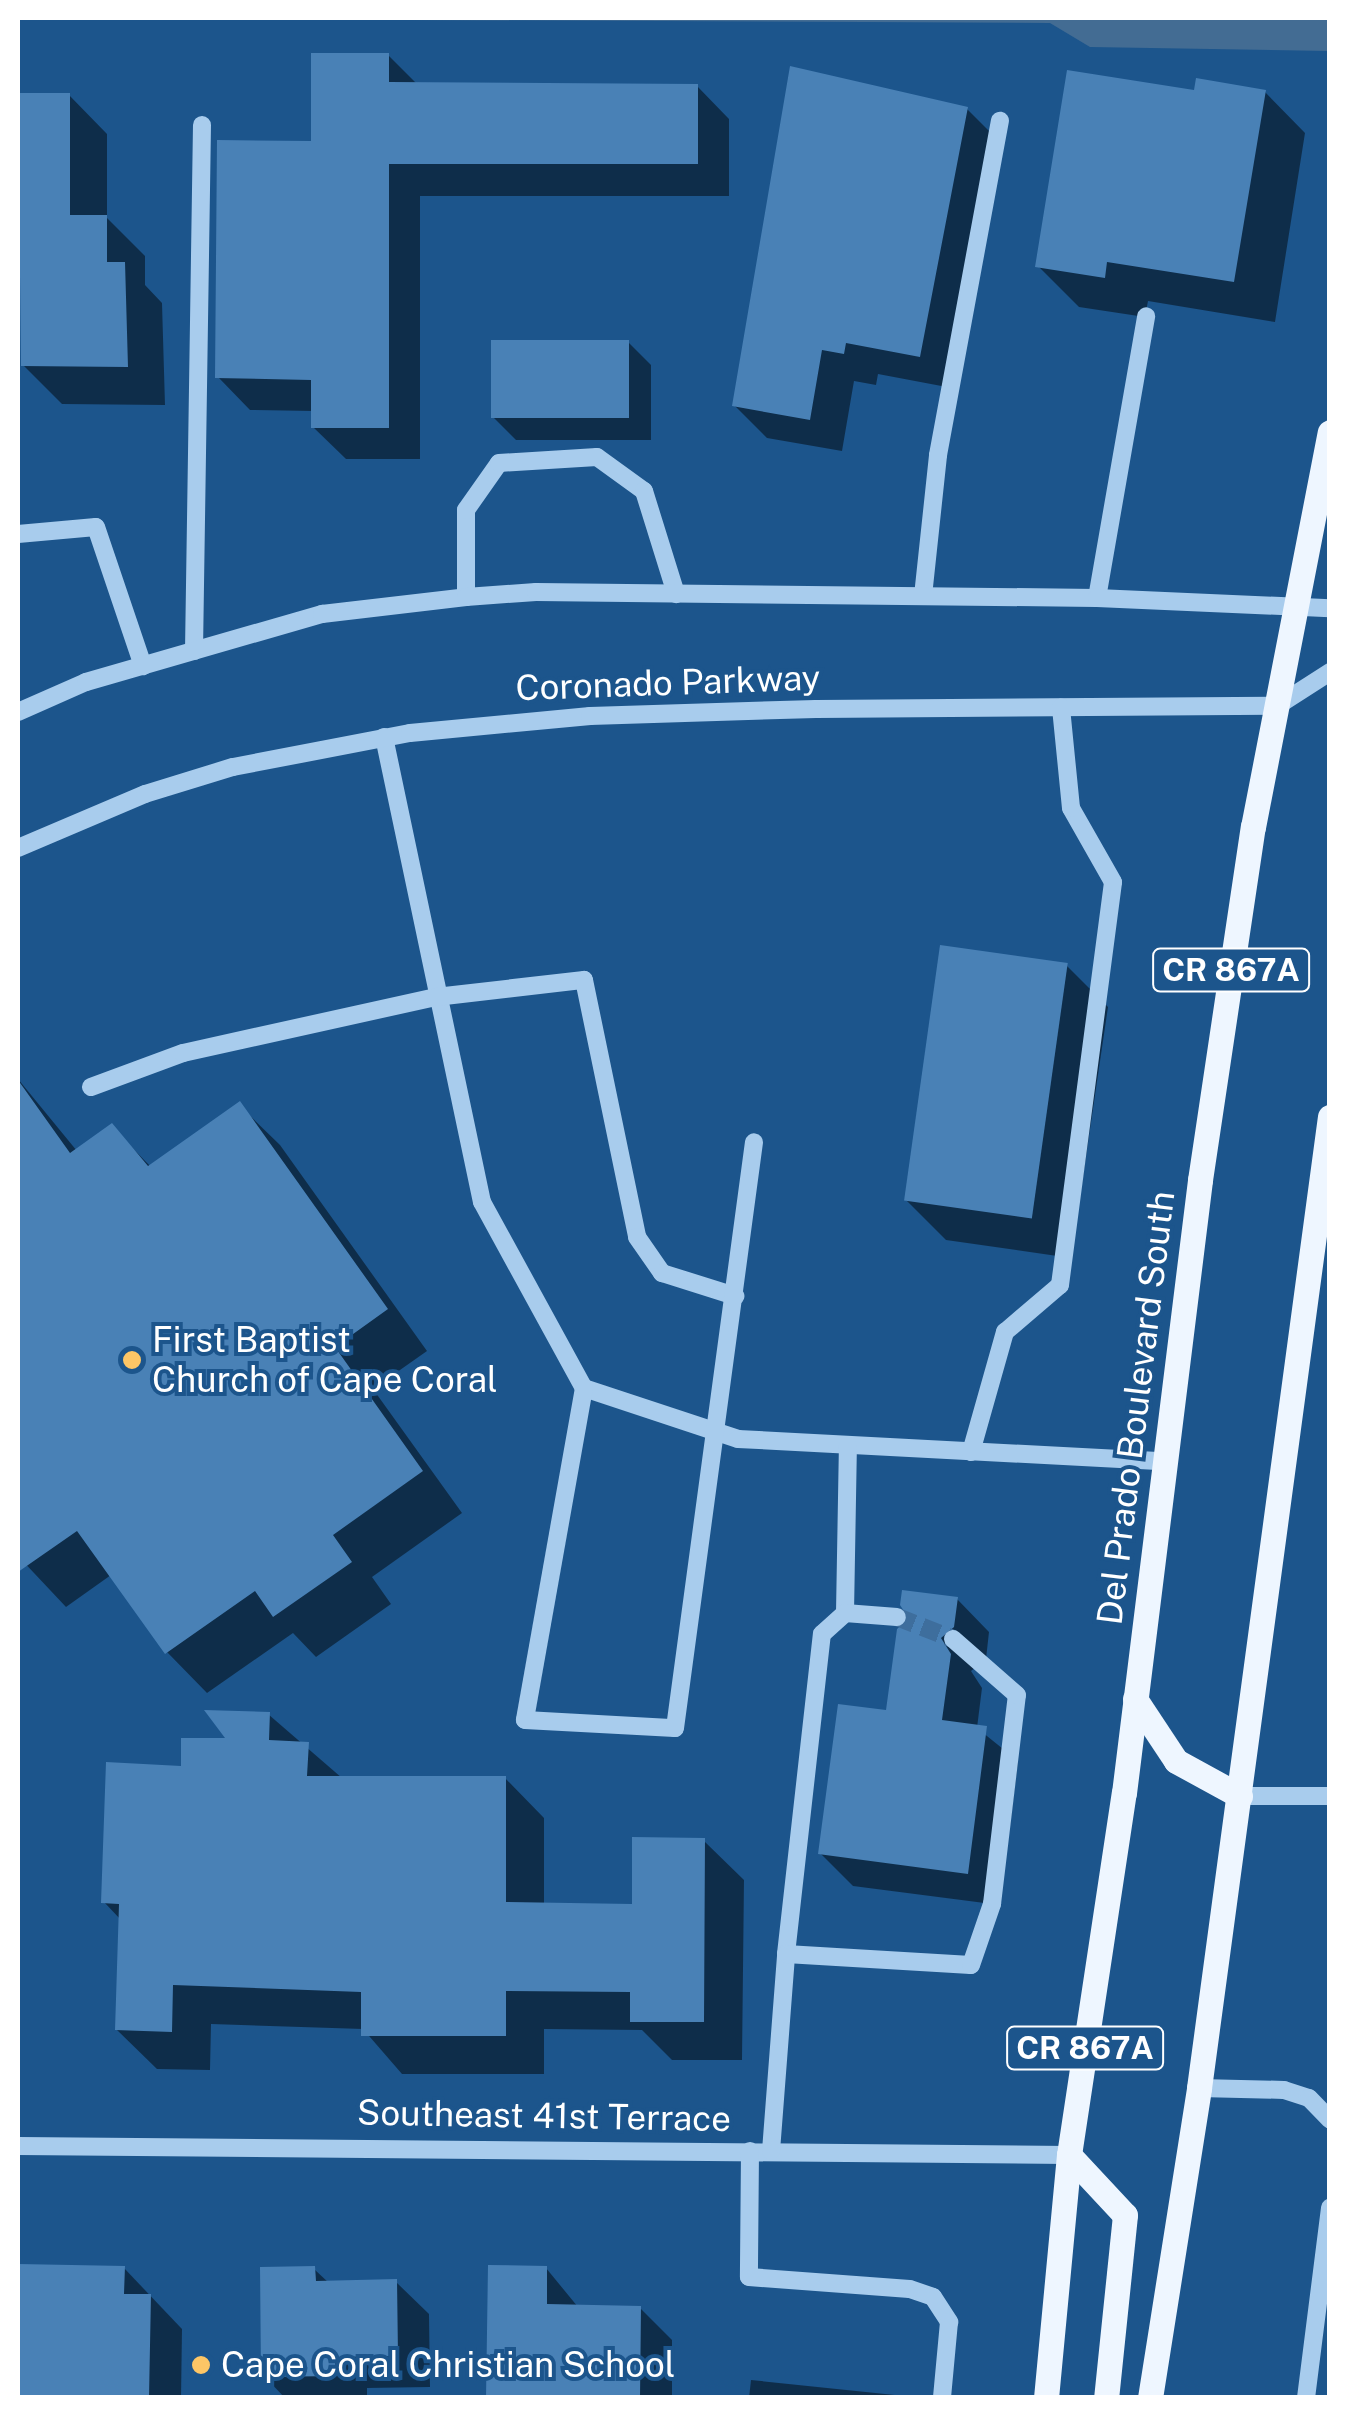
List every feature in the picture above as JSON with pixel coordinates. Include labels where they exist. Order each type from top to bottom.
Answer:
[{"type":"main road","name":"Del Prado Boulevard South","points":[[1046,2398],[1069,2155],[1135,1699],[1162,1461],[1250,847],[1330,432]]},
{"type":"main road","name":"CR 867A","points":[[1150,2398],[1240,1796],[1330,1116]]},
{"type":"main road","points":[[1135,1699],[1176,1761],[1240,1796]]},
{"type":"main road","points":[[1069,2155],[1125,2215],[1106,2398]]},
{"type":"street","points":[[924,596],[938,455],[1000,121]]},
{"type":"street","points":[[194,651],[202,125]]},
{"type":"street","points":[[1096,598],[1146,316]]},
{"type":"street","points":[[466,597],[466,510],[499,462],[597,457],[644,491],[676,594]]},
{"type":"street","points":[[18,534],[96,527],[143,666]]},
{"type":"street","points":[[18,712],[143,666],[322,614],[466,597],[676,594],[1096,598],[1330,608]]},
{"type":"street","points":[[1276,706],[1330,672]]},
{"type":"street","name":"Coronado Parkway","points":[[18,848],[163,788],[384,737],[590,716],[1276,706]]},
{"type":"street","points":[[971,1452],[1005,1332],[1060,1285],[1113,882],[1070,808],[1061,707]]},
{"type":"street","points":[[384,737],[482,1202],[584,1388],[524,1720],[674,1728],[718,1433],[754,1142]]},
{"type":"street","points":[[91,1087],[183,1053],[436,996],[584,980],[637,1237],[662,1272],[735,1296]]},
{"type":"street","points":[[584,1388],[718,1433],[848,1446],[1162,1461]]},
{"type":"street","points":[[771,2150],[786,1954],[822,1634],[844,1613],[848,1446]]},
{"type":"street","points":[[844,1613],[898,1618]]},
{"type":"street","points":[[786,1954],[971,1965],[992,1904],[1017,1695],[952,1639]]},
{"type":"street","points":[[1240,1796],[1330,1796]]},
{"type":"street","points":[[1199,2088],[1284,2090],[1309,2098],[1330,2120]]},
{"type":"street","name":"Southeast 41st Terrace","points":[[18,2146],[1069,2155]]},
{"type":"street","points":[[750,2150],[749,2276],[910,2288],[934,2297],[949,2322],[942,2398]]},
{"type":"street","points":[[1306,2398],[1330,2208]]},
{"type":"water","points":[[18,18],[1329,18],[1330,51],[1090,47],[1050,23]]},
{"type":"building","points":[[311,53],[389,53],[389,82],[698,84],[698,164],[389,164],[389,428],[311,428],[311,380],[215,378],[217,140],[311,141]]},
{"type":"building","points":[[790,66],[968,107],[920,357],[846,343],[844,354],[822,350],[810,420],[732,406]]},
{"type":"building","points":[[1067,70],[1194,90],[1196,78],[1266,90],[1234,282],[1107,262],[1105,278],[1035,267]]},
{"type":"building","points":[[18,93],[70,93],[70,215],[107,215],[107,262],[125,262],[128,367],[21,366]]},
{"type":"building","points":[[491,340],[629,340],[629,418],[491,418]]},
{"type":"building","points":[[940,945],[1068,963],[1032,1218],[904,1200]]},
{"type":"building","points":[[18,1080],[70,1153],[112,1123],[148,1166],[240,1101],[388,1309],[335,1347],[423,1471],[333,1535],[352,1562],[273,1617],[255,1591],[165,1654],[77,1531],[18,1572]]},
{"type":"building","points":[[902,1590],[958,1597],[954,1627],[941,1638],[951,1654],[942,1720],[987,1726],[968,1874],[818,1854],[838,1704],[886,1710],[897,1629],[909,1619],[900,1605]]},
{"type":"building","points":[[204,1710],[270,1712],[269,1740],[309,1742],[307,1776],[506,1776],[506,1902],[632,1904],[632,1837],[705,1838],[704,2022],[630,2022],[630,1992],[506,1991],[506,2036],[361,2036],[361,1992],[173,1985],[172,2032],[115,2030],[119,1904],[101,1903],[106,1762],[181,1766],[181,1738],[225,1738]]},
{"type":"building","points":[[18,2264],[125,2266],[124,2294],[151,2294],[149,2398],[18,2398]]},
{"type":"building","points":[[488,2265],[547,2266],[547,2304],[641,2306],[640,2398],[486,2398]]},
{"type":"building","points":[[315,2266],[316,2281],[397,2279],[398,2356],[335,2357],[336,2376],[261,2377],[260,2267]]},
{"type":"tunnel","points":[[897,1617],[953,1639]]},
{"type":"place","name":"First Baptist Church of Cape Coral","points":[[132,1360]]},
{"type":"place","name":"Cape Coral Christian School","points":[[201,2365]]}]
